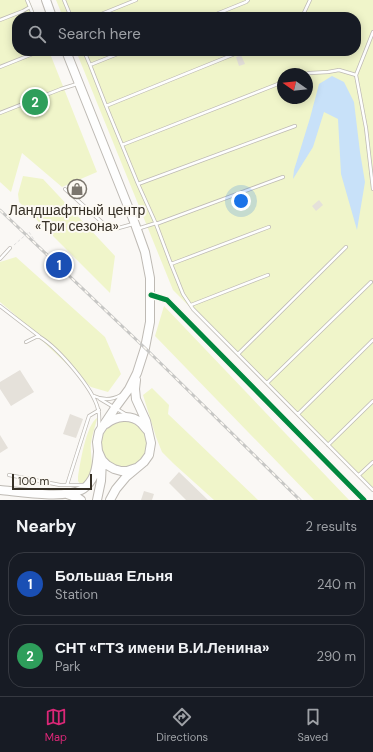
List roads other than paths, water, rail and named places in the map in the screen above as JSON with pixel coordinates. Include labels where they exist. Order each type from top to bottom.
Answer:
[{"type":"main road","points":[[46,0],[50,12]]},
{"type":"main road","points":[[68,56],[136,227],[145,252],[150,278],[150,322],[137,373],[135,389],[136,399],[146,421],[149,433],[151,443],[149,455],[144,462],[136,468],[116,489],[110,500]]},
{"type":"main road","points":[[0,490],[50,494],[67,490],[81,490],[87,485],[93,478],[96,470],[98,451],[97,442],[102,429],[129,389],[137,373]]},
{"type":"main road","points":[[102,429],[111,420],[124,417],[135,419],[141,423],[149,433]]},
{"type":"main road","points":[[98,451],[102,460],[114,470],[127,471],[136,468]]},
{"type":"main road","points":[[97,500],[101,481],[102,460]]},
{"type":"main road","points":[[67,490],[81,500]]},
{"type":"street","points":[[151,295],[167,300],[364,500]]},
{"type":"lane","points":[[27,0],[32,12]]},
{"type":"lane","points":[[64,0],[69,12]]},
{"type":"lane","points":[[106,12],[136,0]]},
{"type":"lane","points":[[221,12],[248,0]]},
{"type":"lane","points":[[304,12],[310,0]]},
{"type":"lane","points":[[20,12],[30,7]]},
{"type":"lane","points":[[0,20],[12,15]]},
{"type":"lane","points":[[373,32],[356,75],[366,128],[373,189]]},
{"type":"lane","points":[[0,67],[28,56]]},
{"type":"lane","points":[[86,56],[138,184],[156,224],[183,294],[193,309],[373,490]]},
{"type":"lane","points":[[90,65],[112,56]]},
{"type":"lane","points":[[106,106],[230,56]]},
{"type":"lane","points":[[313,73],[339,70],[356,75]]},
{"type":"lane","points":[[0,113],[61,89],[79,84]]},
{"type":"lane","points":[[122,145],[277,84]]},
{"type":"lane","points":[[138,184],[295,126]]},
{"type":"lane","points":[[65,189],[110,229],[115,229],[156,224],[283,177]]},
{"type":"lane","points":[[171,264],[269,227]]},
{"type":"lane","points":[[238,354],[346,247]]},
{"type":"lane","points":[[0,259],[10,248]]},
{"type":"lane","points":[[191,306],[268,275]]},
{"type":"lane","points":[[267,383],[371,282]]},
{"type":"lane","points":[[0,306],[40,337],[58,353],[79,376],[93,396],[99,410],[102,429]]},
{"type":"lane","points":[[26,342],[36,337],[40,337]]},
{"type":"lane","points":[[298,414],[373,340]]},
{"type":"lane","points":[[100,399],[109,400],[120,396],[129,389]]},
{"type":"lane","points":[[93,396],[135,419]]},
{"type":"lane","points":[[328,445],[373,401]]},
{"type":"lane","points":[[9,475],[60,486],[67,490],[89,416],[99,410]]},
{"type":"lane","points":[[359,475],[373,462]]},
{"type":"water","points":[[332,76],[344,82],[354,102],[365,182],[357,230],[341,174],[338,119],[324,112],[313,147],[293,179],[294,170],[319,84]]},
{"type":"railway","points":[[0,210],[145,348],[300,500]]},
{"type":"place","name":"СНТ «ГТЗ имени В.И.Ленина»","points":[[35,102]]},
{"type":"place","name":"Ландшафтный центр «Три сезона»","points":[[77,189]]},
{"type":"place","name":"Большая Ельня","points":[[59,265]]}]
